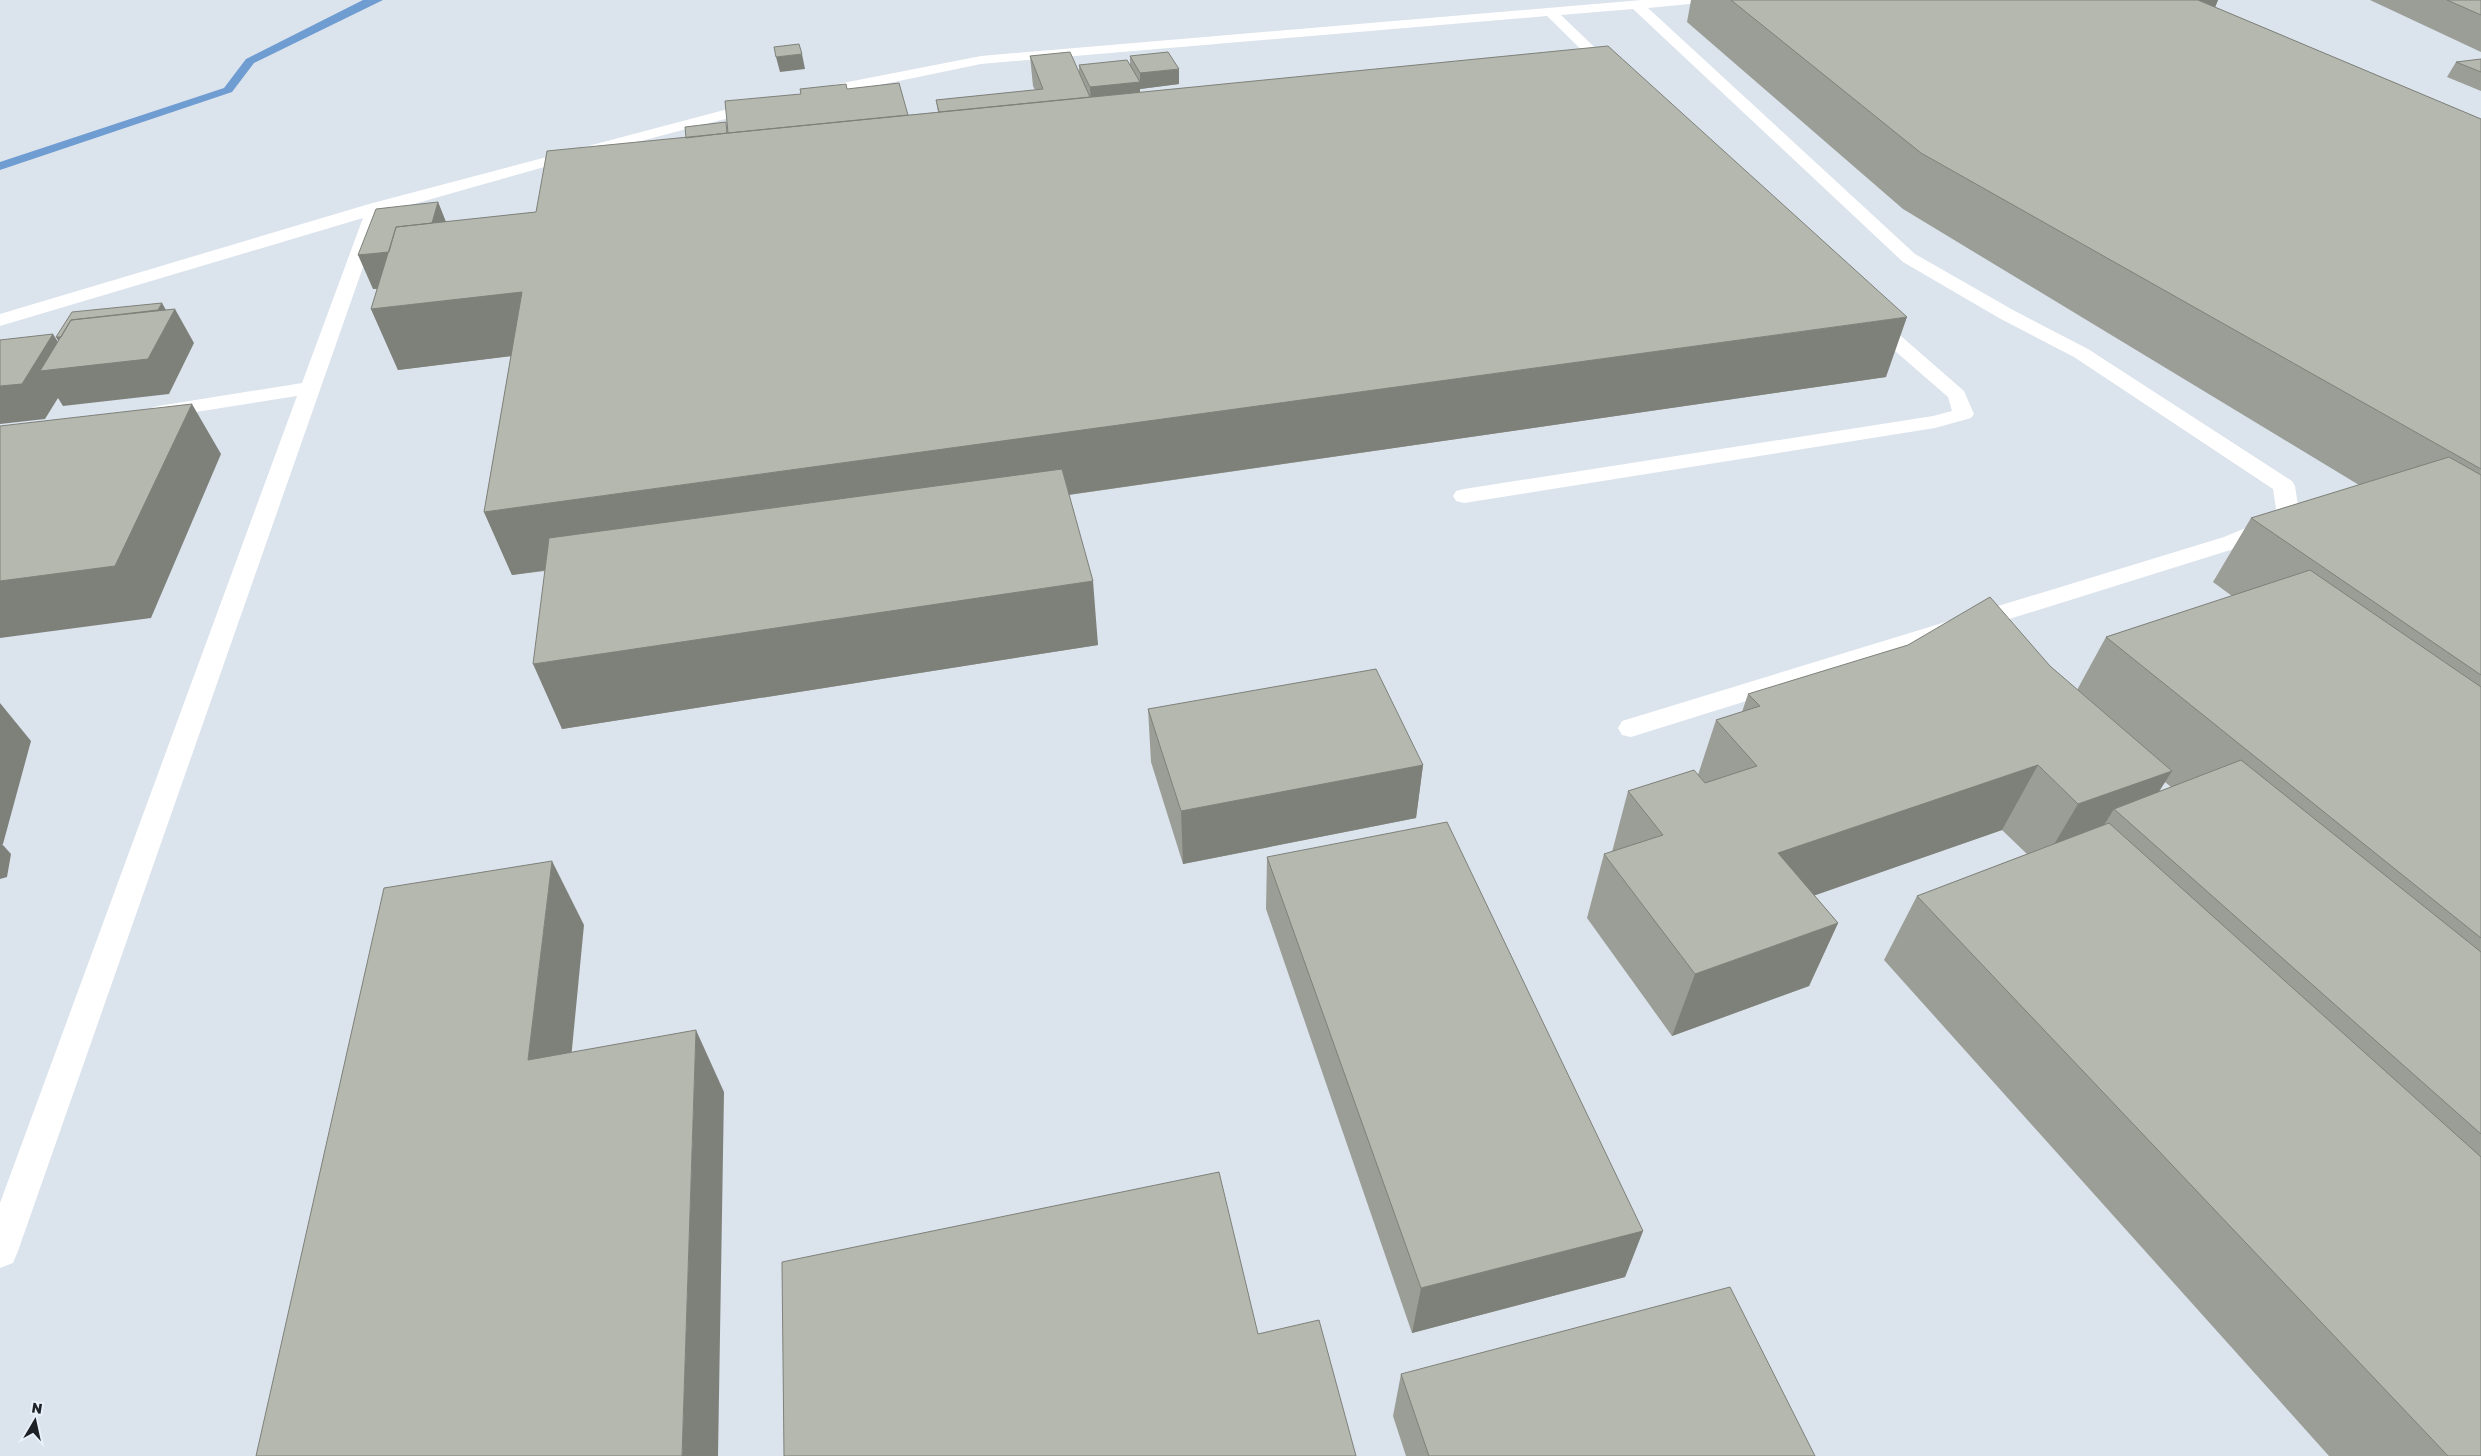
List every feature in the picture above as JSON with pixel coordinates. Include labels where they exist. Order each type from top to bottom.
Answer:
[{"type":"lane","points":[[796,98],[981,60],[1690,0]]},
{"type":"lane","points":[[1631,728],[2232,542],[2289,518],[2284,486],[2081,353],[2006,314],[1910,258],[1637,5]]},
{"type":"lane","points":[[1551,13],[1622,81]]},
{"type":"lane","points":[[0,320],[374,208],[650,133],[777,101]]},
{"type":"lane","points":[[0,1251],[374,208]]},
{"type":"lane","points":[[1464,496],[1935,422],[1964,414],[1957,395],[1856,306]]},
{"type":"lane","points":[[143,414],[310,388]]},
{"type":"building","points":[[1731,0],[2198,0],[2481,119],[2481,469],[1921,153]]},
{"type":"building","points":[[2447,0],[2481,0],[2481,15]]},
{"type":"building","points":[[799,44],[802,54],[776,57],[774,47]]},
{"type":"building","points":[[1608,46],[1907,317],[484,512],[522,292],[371,309],[396,227],[536,212],[547,151]]},
{"type":"building","points":[[1070,52],[1090,97],[939,112],[936,100],[1043,89],[1030,56]]},
{"type":"building","points":[[1168,52],[1179,69],[1140,73],[1130,56]]},
{"type":"building","points":[[2481,59],[2481,72],[2456,62]]},
{"type":"building","points":[[1127,60],[1140,82],[1090,87],[1079,65]]},
{"type":"building","points":[[899,83],[908,115],[728,133],[725,101],[801,94],[800,89],[846,84],[847,89]]},
{"type":"building","points":[[726,122],[727,133],[686,138],[685,127]]},
{"type":"building","points":[[438,202],[432,223],[396,227],[389,252],[358,255],[376,209]]},
{"type":"building","points":[[162,303],[158,310],[71,320],[61,337],[56,337],[72,312]]},
{"type":"building","points":[[175,309],[148,359],[40,371],[71,320]]},
{"type":"building","points":[[53,334],[22,384],[0,386],[0,340]]},
{"type":"building","points":[[192,404],[115,566],[0,581],[0,426]]},
{"type":"building","points":[[2449,457],[2481,475],[2481,675],[2251,518]]},
{"type":"building","points":[[1062,469],[1093,581],[533,664],[549,538]]},
{"type":"building","points":[[2310,570],[2481,687],[2481,938],[2106,637]]},
{"type":"building","points":[[1990,597],[2050,666],[2172,771],[2078,804],[2038,765],[1778,853],[1838,923],[1695,974],[1604,854],[1663,835],[1628,791],[1694,770],[1705,783],[1757,766],[1716,720],[1760,706],[1748,694],[1908,645]]},
{"type":"building","points":[[1376,669],[1423,765],[1181,811],[1148,709]]},
{"type":"building","points":[[2241,760],[2481,952],[2481,1134],[2114,809]]},
{"type":"building","points":[[1447,822],[1643,1231],[1421,1288],[1267,857]]},
{"type":"building","points":[[2109,823],[2481,1157],[2481,1456],[2448,1456],[1917,896]]},
{"type":"building","points":[[552,861],[528,1060],[696,1030],[682,1456],[256,1456],[384,888]]},
{"type":"building","points":[[1219,1172],[1258,1334],[1319,1320],[1356,1456],[784,1456],[782,1262]]},
{"type":"building","points":[[1730,1287],[1815,1456],[1429,1456],[1401,1374]]},
{"type":"waterway","points":[[0,166],[228,90],[250,61],[367,2],[378,0]]}]
